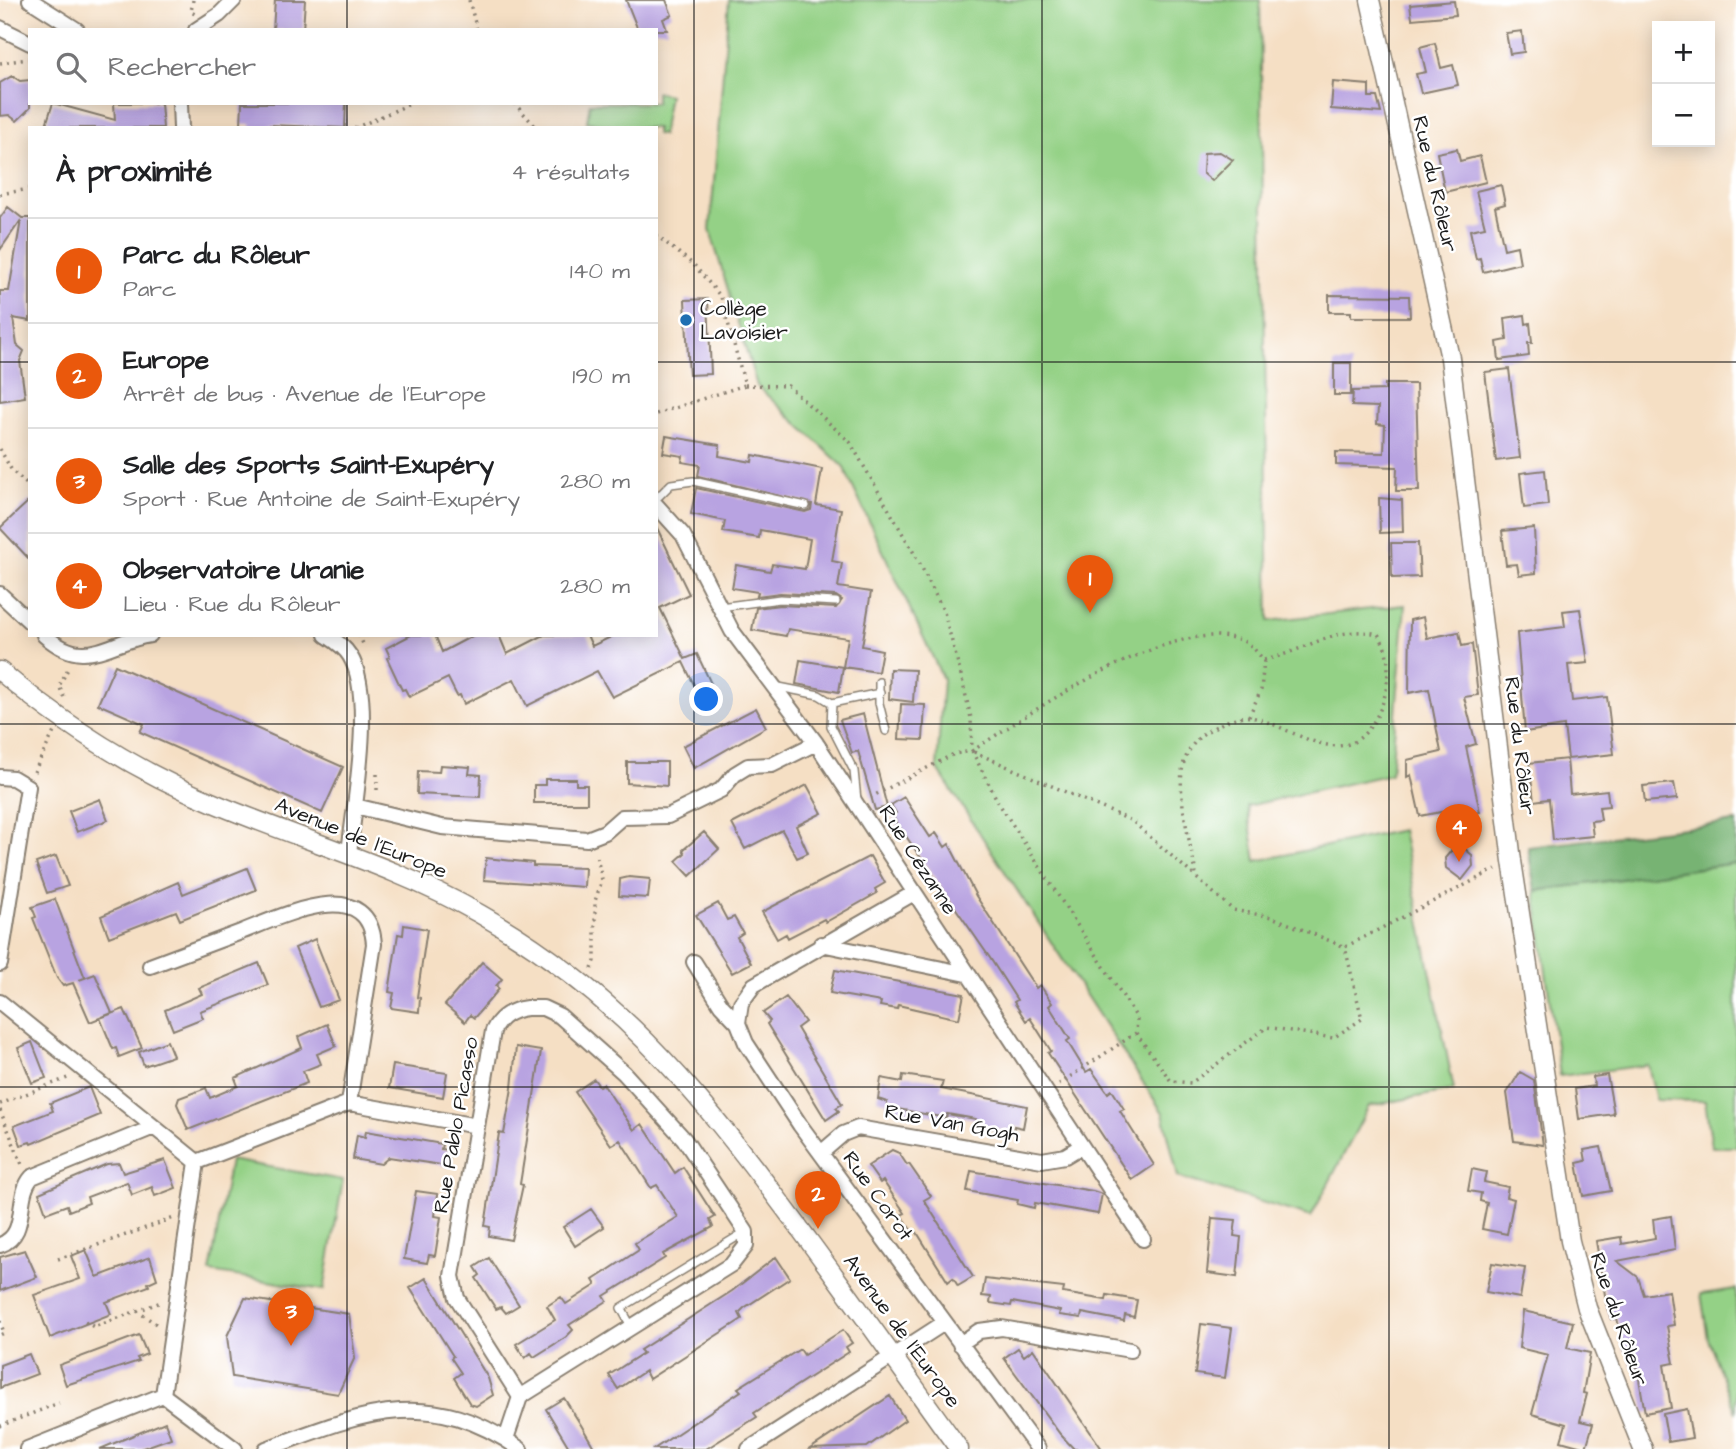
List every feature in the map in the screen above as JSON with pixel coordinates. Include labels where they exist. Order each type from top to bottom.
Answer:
[{"type":"street","points":[[30,0],[55,24]]},
{"type":"street","points":[[199,28],[219,15],[234,0]]},
{"type":"street","name":"Rue du Rôleur","points":[[1370,0],[1450,358],[1512,861],[1577,1277],[1643,1449]]},
{"type":"street","points":[[0,27],[28,42]]},
{"type":"street","points":[[180,105],[181,126]]},
{"type":"street","name":"Rue Cézanne","points":[[658,507],[682,535],[745,651],[774,685],[858,804],[1143,1240]]},
{"type":"street","points":[[0,594],[28,620]]},
{"type":"street","points":[[46,637],[61,649],[76,653],[102,652],[144,637]]},
{"type":"street","points":[[329,637],[344,648],[356,671],[362,729],[349,853]]},
{"type":"street","name":"Avenue de l'Europe","points":[[0,671],[62,719],[178,787],[227,809],[349,853],[475,911],[525,941],[587,985],[652,1044],[709,1108],[894,1356],[959,1449]]},
{"type":"street","points":[[355,806],[442,827],[569,839],[593,838],[605,832],[622,817],[668,816],[721,790],[735,774],[748,766],[772,765],[816,743]]},
{"type":"street","points":[[0,777],[13,778],[28,787],[0,964]]},
{"type":"street","points":[[738,1023],[741,1003],[749,989],[821,944],[914,892]]},
{"type":"street","points":[[150,966],[313,906],[343,906],[358,911],[369,923],[374,944],[349,1103]]},
{"type":"street","points":[[821,944],[967,974]]},
{"type":"street","name":"Rue Corot","points":[[694,962],[721,1005],[738,1023],[754,1056],[821,1153],[1038,1449]]},
{"type":"street","points":[[0,1002],[197,1162]]},
{"type":"street","name":"Rue Pablo Picasso","points":[[520,1397],[457,1298],[452,1284],[496,1024],[507,1014],[536,1007],[553,1011],[624,1073],[676,1129],[746,1232]]},
{"type":"street","points":[[197,1162],[349,1103],[477,1126]]},
{"type":"street","points":[[0,1245],[11,1240],[16,1233],[29,1181],[43,1170],[154,1127]]},
{"type":"street","name":"Rue Van Gogh","points":[[821,1153],[848,1132],[858,1128],[1042,1160],[1065,1156],[1080,1147]]},
{"type":"street","points":[[163,1395],[197,1162]]},
{"type":"street","points":[[506,1439],[520,1397],[738,1259],[746,1246],[746,1232]]},
{"type":"street","points":[[750,1449],[944,1322]]},
{"type":"street","points":[[960,1343],[979,1331],[1002,1328],[1130,1350]]},
{"type":"street","points":[[27,1449],[163,1395]]},
{"type":"street","points":[[163,1395],[235,1449]]},
{"type":"street","points":[[266,1449],[306,1442],[363,1415],[411,1410],[462,1419],[506,1439],[520,1449]]},
{"type":"lane","points":[[658,497],[671,484],[692,481],[806,506]]},
{"type":"lane","points":[[719,607],[780,599],[836,602]]},
{"type":"lane","points":[[879,682],[886,731]]},
{"type":"lane","points":[[774,685],[819,695],[832,703],[880,694]]},
{"type":"lane","points":[[832,703],[831,726],[854,771],[858,804]]},
{"type":"lane","points":[[631,1326],[621,1308],[746,1232]]},
{"type":"path","points":[[469,0],[476,28]]},
{"type":"path","points":[[0,62],[28,59]]},
{"type":"path","points":[[360,126],[407,105]]},
{"type":"path","points":[[516,105],[535,126]]},
{"type":"path","points":[[0,194],[28,189]]},
{"type":"path","points":[[658,237],[694,265],[721,297],[745,386]]},
{"type":"path","points":[[658,413],[745,386],[788,386],[850,442],[919,562],[944,612],[971,718],[972,751],[998,802],[1137,1018],[1136,1033],[1171,1081],[1191,1083],[1267,1027],[1333,1038],[1362,1019],[1345,947]]},
{"type":"path","points":[[0,449],[12,471],[28,485]]},
{"type":"path","points":[[1197,879],[1182,772],[1189,751],[1201,735],[1222,722],[1249,716],[1298,736],[1337,746],[1358,741],[1376,722],[1385,693],[1389,662],[1386,646],[1378,634],[1360,630],[1335,634],[1290,655],[1264,660]]},
{"type":"path","points":[[858,804],[954,754],[972,751],[1113,667],[1162,645],[1195,636],[1224,636],[1246,642],[1264,660]]},
{"type":"path","points":[[1249,716],[1261,690],[1264,660]]},
{"type":"path","points":[[972,751],[1132,821],[1233,910],[1272,917],[1345,947],[1512,861]]},
{"type":"path","points":[[587,985],[595,961],[594,901],[602,880],[593,838]]},
{"type":"path","points":[[1045,1093],[1136,1033]]},
{"type":"path","points":[[0,1104],[85,1071]]},
{"type":"path","points":[[0,1110],[29,1181]]},
{"type":"path","points":[[58,1259],[190,1213]]},
{"type":"path","points":[[85,1322],[94,1327],[177,1296]]},
{"type":"path","points":[[136,1311],[172,1335]]},
{"type":"path","points":[[0,1321],[4,1333],[0,1335]]},
{"type":"path","points":[[0,1426],[58,1403]]},
{"type":"green space","points":[[729,0],[1260,0],[1269,621],[1405,605],[1391,774],[1247,806],[1256,861],[1402,830],[1454,1090],[1369,1106],[1311,1217],[1178,1177],[1163,1113],[937,768],[943,679],[843,466],[757,386],[710,230]]},
{"type":"green space","points":[[658,92],[669,95],[662,135],[658,134],[658,126],[610,126],[587,122],[590,105],[658,105]]},
{"type":"green space","points":[[1736,822],[1736,863],[1535,891],[1528,847]]},
{"type":"green space","points":[[1736,863],[1736,1147],[1712,1147],[1705,1101],[1656,1100],[1648,1065],[1560,1076],[1535,891]]},
{"type":"green space","points":[[230,1160],[343,1180],[324,1290],[210,1272]]},
{"type":"green space","points":[[1736,1289],[1736,1413],[1708,1339],[1701,1294]]},
{"type":"building","points":[[275,0],[305,0],[303,28],[273,28]]},
{"type":"building","points":[[626,0],[666,0],[672,15],[663,19],[667,30],[637,28]]},
{"type":"building","points":[[1454,1],[1456,15],[1412,19],[1410,5]]},
{"type":"building","points":[[1522,31],[1524,52],[1510,54],[1506,33]]},
{"type":"building","points":[[1435,43],[1441,68],[1453,65],[1458,85],[1421,93],[1416,74],[1426,72],[1420,47]]},
{"type":"building","points":[[12,76],[20,81],[28,80],[30,108],[17,121],[9,115],[0,116],[0,83]]},
{"type":"building","points":[[1333,82],[1369,85],[1369,97],[1377,97],[1381,113],[1331,109]]},
{"type":"building","points":[[52,105],[115,120],[114,105],[161,105],[163,126],[46,126]]},
{"type":"building","points":[[242,105],[346,105],[345,126],[241,124]]},
{"type":"building","points":[[1457,149],[1460,161],[1480,156],[1486,182],[1445,192],[1437,153]]},
{"type":"building","points":[[1220,152],[1233,160],[1212,181],[1203,173],[1204,153]]},
{"type":"building","points":[[1501,185],[1505,204],[1495,207],[1504,249],[1517,246],[1520,263],[1483,272],[1480,258],[1476,259],[1470,230],[1485,227],[1476,191]]},
{"type":"building","points":[[8,207],[22,218],[28,218],[28,321],[13,318],[17,345],[24,351],[20,361],[25,397],[0,401],[0,291],[9,291],[21,220],[0,250],[0,218]]},
{"type":"building","points":[[1329,295],[1409,296],[1410,317],[1351,317],[1351,312],[1329,312]]},
{"type":"building","points":[[708,299],[711,374],[689,375],[685,300]]},
{"type":"building","points":[[1525,315],[1526,324],[1530,323],[1532,343],[1528,343],[1529,356],[1499,360],[1497,342],[1507,340],[1505,318]]},
{"type":"building","points":[[1334,363],[1351,363],[1351,395],[1334,395]]},
{"type":"building","points":[[1509,369],[1520,458],[1496,461],[1485,372]]},
{"type":"building","points":[[1385,384],[1416,384],[1419,491],[1396,491],[1397,467],[1336,465],[1336,452],[1384,453],[1385,425],[1377,424],[1378,407],[1352,406],[1353,391],[1385,390]]},
{"type":"building","points":[[666,436],[720,445],[719,456],[752,462],[753,455],[822,469],[816,505],[841,509],[832,561],[842,563],[838,587],[871,592],[862,646],[882,650],[878,672],[843,667],[848,638],[788,629],[786,636],[752,630],[756,608],[780,605],[836,608],[842,600],[836,596],[780,593],[757,596],[758,592],[732,588],[736,565],[770,571],[772,564],[805,569],[810,539],[760,530],[759,538],[723,532],[725,521],[691,514],[696,488],[805,512],[811,510],[812,504],[698,476],[700,465],[682,462],[683,456],[663,453]]},
{"type":"building","points":[[1545,470],[1548,505],[1524,508],[1520,473]]},
{"type":"building","points":[[1379,498],[1402,500],[1403,532],[1380,533]]},
{"type":"building","points":[[28,502],[28,558],[0,528]]},
{"type":"building","points":[[1534,528],[1536,573],[1519,575],[1517,564],[1506,565],[1502,531]]},
{"type":"building","points":[[658,530],[689,594],[660,608],[685,659],[697,654],[715,692],[701,699],[683,662],[612,697],[597,671],[527,706],[514,679],[464,704],[448,678],[409,697],[405,689],[402,690],[387,658],[390,657],[386,648],[407,637],[436,637],[442,652],[470,637],[500,637],[507,654],[540,637],[588,637],[592,646],[611,637],[658,637]]},
{"type":"building","points":[[1391,543],[1418,543],[1420,577],[1392,578]]},
{"type":"building","points":[[1580,609],[1588,663],[1568,665],[1572,701],[1607,697],[1614,754],[1568,759],[1564,726],[1525,732],[1517,633],[1565,627],[1563,611]]},
{"type":"building","points":[[1423,617],[1427,638],[1459,632],[1462,646],[1472,644],[1478,695],[1464,697],[1476,744],[1466,747],[1480,812],[1453,818],[1451,810],[1420,816],[1411,775],[1407,777],[1407,760],[1441,752],[1429,689],[1409,693],[1410,620]]},
{"type":"building","points":[[800,660],[843,667],[839,692],[796,684]]},
{"type":"building","points":[[115,665],[343,767],[322,813],[140,732],[144,724],[98,704]]},
{"type":"building","points":[[890,669],[915,670],[913,702],[889,699]]},
{"type":"building","points":[[901,704],[925,705],[923,740],[899,739]]},
{"type":"building","points":[[756,708],[766,727],[694,768],[683,746]]},
{"type":"building","points":[[863,714],[887,807],[875,810],[858,751],[852,753],[840,720]]},
{"type":"building","points":[[1567,759],[1570,794],[1607,790],[1609,806],[1599,807],[1601,820],[1591,821],[1593,836],[1553,840],[1549,799],[1534,801],[1529,763]]},
{"type":"building","points":[[627,762],[667,762],[667,786],[627,783]]},
{"type":"building","points":[[440,765],[470,767],[469,774],[481,775],[480,797],[417,794],[418,771],[439,772]]},
{"type":"building","points":[[545,779],[576,779],[576,785],[587,785],[587,803],[534,803],[534,785],[545,785]]},
{"type":"building","points":[[1674,783],[1677,799],[1645,802],[1643,786]]},
{"type":"building","points":[[807,785],[822,813],[796,826],[808,853],[797,858],[782,830],[745,849],[732,824]]},
{"type":"building","points":[[904,797],[930,837],[936,833],[945,847],[949,844],[976,896],[1036,988],[1040,985],[1052,1003],[1049,1006],[1070,1039],[1067,1041],[1086,1072],[1091,1069],[1108,1093],[1112,1090],[1124,1109],[1120,1111],[1154,1165],[1132,1180],[1048,1053],[1051,1051],[1030,1018],[1026,1021],[1014,1002],[1017,1000],[990,958],[892,816],[896,813],[891,805]]},
{"type":"building","points":[[100,799],[108,820],[77,832],[69,811]]},
{"type":"building","points":[[704,832],[719,849],[690,876],[676,861],[685,853],[683,850]]},
{"type":"building","points":[[1465,849],[1472,855],[1473,866],[1462,880],[1446,868],[1445,858],[1451,851]]},
{"type":"building","points":[[56,856],[68,886],[47,893],[36,863]]},
{"type":"building","points":[[870,856],[885,883],[875,889],[877,893],[826,922],[824,919],[788,938],[786,934],[777,939],[762,912]]},
{"type":"building","points":[[486,858],[533,863],[533,866],[585,868],[584,887],[484,880]]},
{"type":"building","points":[[247,868],[256,890],[180,920],[176,911],[109,937],[101,916],[178,882],[183,894]]},
{"type":"building","points":[[620,879],[650,879],[648,898],[619,896]]},
{"type":"building","points":[[55,899],[85,978],[95,974],[112,1013],[90,1022],[73,983],[63,986],[57,978],[33,918],[36,917],[32,907]]},
{"type":"building","points":[[718,903],[727,920],[734,917],[743,933],[737,937],[751,963],[732,973],[696,915]]},
{"type":"building","points":[[404,925],[427,929],[417,997],[420,998],[419,1012],[391,1008],[394,993],[389,992],[398,934],[403,935]]},
{"type":"building","points":[[315,939],[339,1000],[319,1007],[295,948]]},
{"type":"building","points":[[482,962],[502,979],[496,986],[499,989],[487,1003],[474,1018],[470,1015],[465,1022],[445,1005]]},
{"type":"building","points":[[259,963],[268,985],[200,1011],[203,1018],[173,1030],[165,1010],[202,994],[199,988]]},
{"type":"building","points":[[835,970],[964,994],[959,1019],[898,1005],[897,1009],[880,1006],[881,1002],[830,993]]},
{"type":"building","points":[[786,997],[805,1022],[797,1028],[842,1104],[836,1108],[839,1111],[826,1120],[767,1024],[770,1021],[763,1013]]},
{"type":"building","points":[[124,1009],[142,1048],[119,1057],[100,1018]]},
{"type":"building","points":[[327,1024],[336,1046],[317,1054],[321,1064],[303,1071],[307,1083],[188,1130],[177,1104],[179,1098],[206,1088],[210,1098],[238,1086],[235,1078],[302,1048],[298,1037]]},
{"type":"building","points":[[167,1041],[173,1056],[144,1066],[139,1052]]},
{"type":"building","points":[[32,1042],[46,1078],[32,1083],[18,1048]]},
{"type":"building","points":[[516,1047],[541,1051],[520,1184],[523,1185],[511,1240],[489,1236],[490,1227],[485,1226],[499,1133],[504,1134],[512,1088]]},
{"type":"building","points":[[393,1065],[447,1073],[443,1097],[389,1088]]},
{"type":"building","points":[[1520,1072],[1534,1080],[1543,1145],[1514,1141],[1507,1093]]},
{"type":"building","points":[[903,1075],[943,1081],[941,1089],[1027,1106],[1023,1128],[1014,1126],[1013,1132],[975,1125],[976,1119],[947,1114],[946,1118],[887,1107],[887,1102],[878,1099],[881,1078],[902,1082]]},
{"type":"building","points":[[1607,1075],[1614,1114],[1579,1119],[1575,1089],[1594,1086],[1593,1077]]},
{"type":"building","points":[[594,1079],[599,1086],[603,1084],[634,1130],[642,1124],[675,1173],[683,1167],[715,1217],[710,1220],[713,1227],[663,1254],[665,1258],[604,1296],[607,1301],[569,1325],[573,1330],[566,1337],[534,1357],[531,1353],[525,1358],[516,1344],[555,1320],[547,1306],[561,1297],[566,1304],[596,1285],[593,1280],[639,1250],[635,1243],[678,1217],[657,1185],[651,1188],[620,1140],[611,1145],[575,1092]]},
{"type":"building","points":[[89,1087],[100,1115],[31,1144],[21,1145],[14,1126],[53,1111],[50,1103]]},
{"type":"building","points":[[366,1131],[442,1144],[441,1149],[451,1150],[448,1166],[389,1157],[381,1164],[353,1159],[357,1135],[365,1137]]},
{"type":"building","points":[[1601,1147],[1611,1191],[1583,1196],[1577,1163],[1586,1161],[1584,1150]]},
{"type":"building","points":[[892,1150],[899,1153],[907,1165],[909,1164],[931,1196],[924,1200],[973,1277],[958,1286],[953,1278],[948,1282],[916,1231],[913,1233],[901,1215],[905,1213],[883,1181],[880,1183],[868,1166]]},
{"type":"building","points":[[165,1160],[176,1188],[155,1196],[152,1187],[132,1195],[127,1182],[87,1197],[89,1203],[69,1211],[67,1205],[46,1213],[39,1193],[107,1164],[119,1163],[123,1173]]},
{"type":"building","points":[[1472,1169],[1486,1172],[1484,1182],[1508,1187],[1506,1197],[1514,1199],[1507,1234],[1482,1229],[1487,1203],[1480,1201],[1481,1193],[1468,1191]]},
{"type":"building","points":[[971,1171],[1102,1194],[1098,1214],[1035,1203],[1034,1208],[1017,1204],[1018,1200],[967,1191]]},
{"type":"building","points":[[416,1191],[438,1194],[435,1216],[441,1217],[435,1256],[429,1255],[427,1263],[404,1259]]},
{"type":"building","points":[[591,1209],[604,1227],[575,1246],[563,1227]]},
{"type":"building","points":[[1671,1216],[1675,1250],[1617,1261],[1638,1277],[1644,1295],[1669,1291],[1674,1325],[1667,1326],[1674,1363],[1664,1365],[1671,1408],[1645,1413],[1637,1367],[1632,1368],[1629,1350],[1624,1351],[1617,1318],[1611,1319],[1607,1307],[1596,1241],[1621,1237],[1622,1244],[1655,1238],[1653,1219]]},
{"type":"building","points":[[1212,1218],[1236,1220],[1234,1236],[1241,1237],[1237,1277],[1207,1273]]},
{"type":"building","points":[[25,1250],[37,1277],[0,1291],[0,1257]]},
{"type":"building","points":[[86,1250],[97,1277],[150,1257],[157,1279],[148,1283],[149,1286],[106,1302],[111,1314],[50,1338],[34,1295],[80,1279],[71,1256]]},
{"type":"building","points":[[776,1257],[790,1278],[744,1308],[739,1313],[742,1319],[649,1379],[645,1371],[618,1389],[609,1375],[643,1353],[640,1350],[732,1291]]},
{"type":"building","points":[[489,1258],[519,1305],[506,1313],[501,1307],[496,1309],[476,1278],[480,1275],[475,1267]]},
{"type":"building","points":[[1492,1263],[1525,1268],[1520,1298],[1486,1292]]},
{"type":"building","points":[[426,1278],[488,1378],[493,1395],[476,1406],[470,1404],[454,1378],[461,1373],[451,1358],[453,1356],[410,1288]]},
{"type":"building","points":[[985,1279],[1064,1288],[1063,1293],[1106,1300],[1107,1295],[1137,1300],[1134,1317],[1125,1315],[1124,1321],[1082,1313],[1081,1318],[1012,1302],[1011,1306],[990,1303],[991,1297],[982,1296]]},
{"type":"building","points":[[245,1298],[349,1314],[355,1357],[338,1394],[232,1377],[227,1336]]},
{"type":"building","points":[[1523,1311],[1573,1322],[1567,1348],[1590,1353],[1583,1393],[1587,1394],[1580,1421],[1593,1424],[1586,1448],[1561,1441],[1566,1424],[1532,1414],[1548,1355],[1519,1348]]},
{"type":"building","points":[[1201,1324],[1232,1328],[1225,1378],[1195,1374]]},
{"type":"building","points":[[843,1330],[852,1343],[846,1347],[849,1352],[754,1413],[757,1417],[706,1449],[654,1449],[741,1391],[738,1388],[800,1349],[804,1355]]},
{"type":"building","points":[[139,1335],[147,1354],[137,1358],[139,1361],[66,1385],[59,1365]]},
{"type":"building","points":[[1018,1348],[1024,1356],[1033,1349],[1102,1449],[1074,1449],[1060,1434],[1004,1358]]},
{"type":"building","points":[[29,1354],[37,1374],[0,1388],[0,1365]]},
{"type":"building","points":[[890,1396],[905,1420],[867,1447],[810,1449]]},
{"type":"building","points":[[564,1398],[595,1449],[570,1449],[546,1409]]},
{"type":"building","points":[[1687,1409],[1692,1438],[1668,1442],[1663,1414]]},
{"type":"building","points":[[165,1422],[171,1438],[140,1449],[100,1449]]},
{"type":"place","name":"Collège Lavoisier","points":[[686,320]]},
{"type":"place","name":"Parc du Rôleur","points":[[1090,613]]},
{"type":"place","name":"Observatoire Uranie","points":[[1459,862]]},
{"type":"place","name":"Europe","points":[[818,1229]]},
{"type":"place","name":"Salle des Sports Saint-Exupéry","points":[[291,1346]]}]
